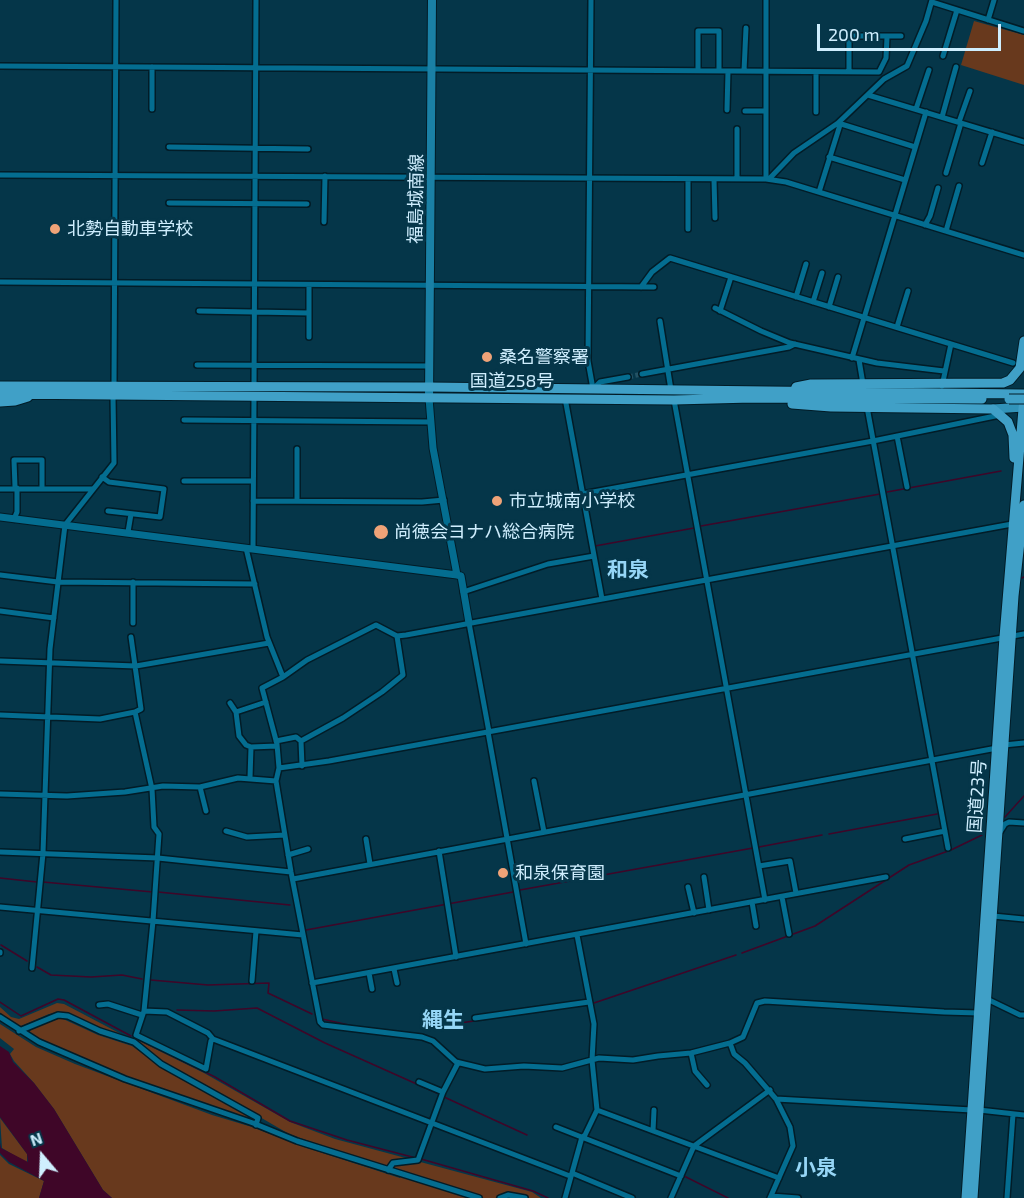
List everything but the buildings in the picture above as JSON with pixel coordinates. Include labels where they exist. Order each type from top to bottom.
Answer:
[{"type":"highway","points":[[767,390],[811,384],[942,386],[995,384],[1010,380],[1020,368],[1024,341]]},
{"type":"highway","points":[[0,379],[38,379],[64,385]]},
{"type":"highway","name":"国道258号","points":[[0,386],[64,385],[113,391]]},
{"type":"highway","name":"国道258号","points":[[254,392],[429,387],[593,389],[743,400],[752,398],[1009,396]]},
{"type":"highway","name":"国道258号","points":[[0,394],[113,391],[254,392],[429,398],[565,398],[767,390],[1024,397]]},
{"type":"highway","points":[[0,402],[15,401],[36,394]]},
{"type":"highway","name":"国道23号","points":[[973,1198],[979,1013],[1001,746],[1012,524],[1024,397]]},
{"type":"highway","points":[[743,400],[831,407],[942,405],[998,411],[1008,422],[1013,435],[1016,487]]},
{"type":"highway","name":"国道23号","points":[[1008,637],[1024,512]]},
{"type":"highway","name":"国道23号","points":[[966,1198],[987,999],[999,833],[1001,746]]},
{"type":"main road","name":"福島城南線","points":[[429,398],[432,0]]},
{"type":"main road","points":[[998,411],[1024,406]]},
{"type":"main road","points":[[1016,487],[1019,486],[1024,447]]},
{"type":"street","points":[[32,968],[43,853],[50,663],[65,525],[114,463],[116,0]]},
{"type":"street","points":[[256,0],[253,501],[249,548],[269,644],[283,677]]},
{"type":"street","points":[[591,0],[588,361],[593,389]]},
{"type":"street","points":[[766,0],[765,111],[768,179]]},
{"type":"street","points":[[988,20],[994,0]]},
{"type":"street","points":[[768,179],[794,153],[839,124],[884,79],[907,66],[932,1],[1024,31]]},
{"type":"street","points":[[943,56],[957,10]]},
{"type":"street","points":[[744,71],[746,28]]},
{"type":"street","points":[[698,71],[698,31],[719,31],[719,71]]},
{"type":"street","points":[[849,72],[849,36],[901,36]]},
{"type":"street","points":[[879,72],[886,58],[887,37]]},
{"type":"street","points":[[0,66],[879,72]]},
{"type":"street","points":[[152,67],[152,110]]},
{"type":"street","points":[[942,117],[956,67]]},
{"type":"street","points":[[916,109],[929,70]]},
{"type":"street","points":[[727,110],[728,71]]},
{"type":"street","points":[[816,72],[816,112]]},
{"type":"street","points":[[879,72],[884,79]]},
{"type":"street","points":[[946,173],[970,91]]},
{"type":"street","points":[[868,95],[1024,142]]},
{"type":"street","points":[[745,111],[765,111]]},
{"type":"street","points":[[863,384],[856,359],[865,318],[926,112]]},
{"type":"street","points":[[839,124],[915,147]]},
{"type":"street","points":[[819,192],[839,124]]},
{"type":"street","points":[[737,129],[737,179]]},
{"type":"street","points":[[982,163],[992,132]]},
{"type":"street","points":[[169,147],[308,149]]},
{"type":"street","points":[[829,158],[905,180]]},
{"type":"street","points":[[0,175],[768,179],[786,182],[1024,255]]},
{"type":"street","points":[[324,222],[325,176]]},
{"type":"street","points":[[688,179],[688,229]]},
{"type":"street","points":[[714,179],[715,218]]},
{"type":"street","points":[[946,231],[960,186]]},
{"type":"street","points":[[925,225],[938,188]]},
{"type":"street","points":[[169,203],[307,204]]},
{"type":"street","points":[[641,287],[652,272],[670,258],[1013,363]]},
{"type":"street","points":[[796,297],[806,264]]},
{"type":"street","points":[[813,302],[822,273]]},
{"type":"street","points":[[829,308],[838,276]]},
{"type":"street","points":[[731,277],[718,309],[774,337],[856,359],[944,371]]},
{"type":"street","points":[[0,282],[654,287]]},
{"type":"street","points":[[309,285],[309,338]]},
{"type":"street","points":[[897,327],[908,291]]},
{"type":"street","points":[[200,311],[309,313]]},
{"type":"street","points":[[660,321],[765,900]]},
{"type":"street","points":[[642,375],[795,344]]},
{"type":"street","points":[[942,386],[951,344]]},
{"type":"street","points":[[197,364],[430,366]]},
{"type":"street","points":[[593,389],[600,382],[628,377]]},
{"type":"street","points":[[429,398],[433,448],[457,575]]},
{"type":"street","points":[[565,398],[602,599]]},
{"type":"street","points":[[867,407],[948,848]]},
{"type":"street","points":[[582,494],[991,418],[998,411]]},
{"type":"street","points":[[184,420],[431,422]]},
{"type":"street","points":[[897,436],[907,487]]},
{"type":"street","points":[[297,449],[297,501]]},
{"type":"street","points":[[14,519],[17,512],[14,460],[42,460],[42,488]]},
{"type":"street","points":[[102,477],[109,482],[164,489],[160,517],[108,511]]},
{"type":"street","points":[[184,481],[253,482]]},
{"type":"street","points":[[0,489],[92,489]]},
{"type":"street","points":[[253,501],[422,502],[444,500]]},
{"type":"street","points":[[128,532],[131,513]]},
{"type":"street","points":[[0,517],[461,576],[526,944]]},
{"type":"street","points":[[979,1013],[762,1001],[755,1006],[743,1037],[730,1043],[692,1053],[633,1060],[605,1058],[562,1068],[524,1066],[485,1069],[458,1064],[433,1041],[422,1037],[323,1024],[318,1020],[288,855],[276,781],[279,768],[277,744],[262,688],[307,660],[376,625],[397,636],[1012,524]]},
{"type":"street","points":[[464,592],[548,564],[594,556]]},
{"type":"street","points":[[0,575],[58,582],[255,584]]},
{"type":"street","points":[[133,623],[134,582]]},
{"type":"street","points":[[0,611],[54,618]]},
{"type":"street","points":[[279,768],[302,766],[1024,634]]},
{"type":"street","points":[[301,741],[343,718],[403,675],[397,636]]},
{"type":"street","points":[[0,715],[100,719],[141,709],[131,637]]},
{"type":"street","points":[[0,661],[136,666],[269,644]]},
{"type":"street","points":[[236,712],[266,702]]},
{"type":"street","points":[[230,703],[236,712],[239,736],[246,746],[277,744],[296,737],[301,741],[302,766]]},
{"type":"street","points":[[134,1042],[143,1013],[159,834],[154,827],[152,789],[135,712]]},
{"type":"street","points":[[293,879],[1024,743]]},
{"type":"street","points":[[249,778],[251,747]]},
{"type":"street","points":[[0,794],[92,795],[173,786],[200,787],[230,779],[249,778],[276,781]]},
{"type":"street","points":[[534,781],[544,832]]},
{"type":"street","points":[[200,787],[206,811]]},
{"type":"street","points":[[999,833],[1009,822],[1024,823]]},
{"type":"street","points":[[226,831],[247,837],[285,835]]},
{"type":"street","points":[[905,839],[945,831]]},
{"type":"street","points":[[366,839],[370,864]]},
{"type":"street","points":[[288,855],[308,849]]},
{"type":"street","points":[[439,851],[456,957]]},
{"type":"street","points":[[0,852],[158,858],[291,872]]},
{"type":"street","points":[[759,866],[790,861],[796,893]]},
{"type":"street","points":[[704,877],[709,910]]},
{"type":"street","points":[[312,984],[886,878]]},
{"type":"street","points":[[688,887],[694,913]]},
{"type":"street","points":[[782,897],[789,934]]},
{"type":"street","points":[[752,902],[756,926]]},
{"type":"street","points":[[0,907],[303,935]]},
{"type":"street","points":[[993,916],[1024,919]]},
{"type":"street","points":[[252,981],[256,931]]},
{"type":"street","points":[[565,1198],[582,1137],[597,1110],[592,1060],[594,1024],[577,935]]},
{"type":"street","points":[[394,969],[397,983]]},
{"type":"street","points":[[369,973],[372,989]]},
{"type":"street","points":[[987,999],[1024,1015]]},
{"type":"street","points":[[476,1018],[589,1002]]},
{"type":"street","points":[[99,1005],[108,1004],[143,1013],[167,1012],[208,1033],[213,1039],[632,1198]]},
{"type":"street","points":[[20,1031],[58,1015],[68,1016],[100,1031],[134,1042],[161,1064],[258,1118],[256,1125]]},
{"type":"street","points":[[0,1017],[39,1042],[125,1079],[297,1141],[479,1198]]},
{"type":"street","points":[[136,1035],[206,1069],[213,1039]]},
{"type":"street","points":[[730,1043],[734,1054],[745,1063],[776,1099],[786,1117],[793,1139],[791,1153],[770,1197],[798,1198]]},
{"type":"street","points":[[692,1053],[695,1071],[707,1085]]},
{"type":"street","points":[[388,1170],[393,1163],[418,1158],[443,1092],[458,1064]]},
{"type":"street","points":[[419,1082],[443,1092]]},
{"type":"street","points":[[671,1198],[694,1146],[770,1090]]},
{"type":"street","points":[[776,1099],[1024,1114]]},
{"type":"street","points":[[597,1110],[779,1178]]},
{"type":"street","points":[[653,1131],[654,1110]]},
{"type":"street","points":[[1007,1198],[1013,1114]]},
{"type":"street","points":[[556,1127],[681,1176]]},
{"type":"street","points":[[500,1198],[508,1195],[525,1198]]},
{"type":"shaded area","points":[[974,21],[1024,35],[1024,85],[961,65]]},
{"type":"shaded area","points":[[57,1003],[64,1004],[123,1035],[102,1031],[64,1012],[49,1014],[19,1027],[0,1014],[0,1007],[11,1017],[19,1019]]},
{"type":"shaded area","points":[[61,1018],[98,1035],[132,1046],[161,1067],[256,1119],[255,1123],[127,1078],[29,1033],[32,1028]]},
{"type":"shaded area","points":[[0,1024],[36,1047],[75,1064],[212,1115],[400,1178],[400,1173],[289,1134],[169,1066],[140,1046],[137,1040],[204,1073],[290,1122],[335,1139],[532,1192],[541,1198],[112,1198],[103,1190],[54,1109],[14,1061],[10,1054],[14,1049],[0,1038]]},
{"type":"shaded area","points":[[0,1046],[9,1052],[13,1062],[34,1083],[54,1109],[103,1190],[112,1198],[39,1198],[44,1181],[9,1162],[0,1153],[0,1143],[1,1148],[28,1162],[27,1154],[0,1117]]},
{"type":"shaded area","points":[[0,1118],[27,1154],[27,1163],[2,1148]]},
{"type":"shaded area","points":[[0,1155],[9,1164],[44,1181],[39,1198],[0,1198]]},
{"type":"waterway","points":[[887,492],[1001,471]]},
{"type":"waterway","points":[[701,526],[880,494]]},
{"type":"waterway","points":[[595,546],[694,528]]},
{"type":"waterway","points":[[1005,817],[1024,796]]},
{"type":"waterway","points":[[829,834],[937,814]]},
{"type":"waterway","points":[[759,847],[822,835]]},
{"type":"waterway","points":[[742,953],[815,926],[909,865],[951,850],[982,835]]},
{"type":"waterway","points":[[520,890],[753,848]]},
{"type":"waterway","points":[[0,878],[37,882]]},
{"type":"waterway","points":[[43,882],[153,892]]},
{"type":"waterway","points":[[158,892],[290,905]]},
{"type":"waterway","points":[[306,930],[513,892]]},
{"type":"waterway","points":[[1,945],[27,961]]},
{"type":"waterway","points":[[594,1003],[736,955]]},
{"type":"waterway","points":[[37,967],[51,975],[91,977],[122,975],[142,979]]},
{"type":"waterway","points":[[151,980],[208,985],[269,983],[268,993],[312,1014]]},
{"type":"waterway","points":[[0,1002],[21,1016],[58,999],[64,1000],[131,1036]]},
{"type":"waterway","points":[[453,1024],[585,1005]]},
{"type":"waterway","points":[[177,1010],[214,1011],[257,1008],[325,1043],[439,1094]]},
{"type":"waterway","points":[[322,1019],[353,1026]]},
{"type":"waterway","points":[[140,1040],[215,1077],[290,1121],[347,1140],[416,1158]]},
{"type":"waterway","points":[[444,1097],[527,1135]]},
{"type":"waterway","points":[[421,1159],[533,1191],[548,1198]]},
{"type":"waterway","points":[[684,1176],[728,1198]]},
{"type":"tunnel","points":[[628,377],[642,374]]},
{"type":"place","name":"北勢自動車学校","points":[[55,229]]},
{"type":"place","name":"桑名警察署","points":[[487,357]]},
{"type":"place","name":"市立城南小学校","points":[[497,501]]},
{"type":"place","name":"尚徳会ヨナハ総合病院","points":[[381,532]]},
{"type":"place","name":"和泉保育園","points":[[503,873]]},
{"type":"district","name":"和泉","points":[[628,570]]},
{"type":"district","name":"縄生","points":[[443,1020]]},
{"type":"district","name":"小泉","points":[[816,1168]]}]
